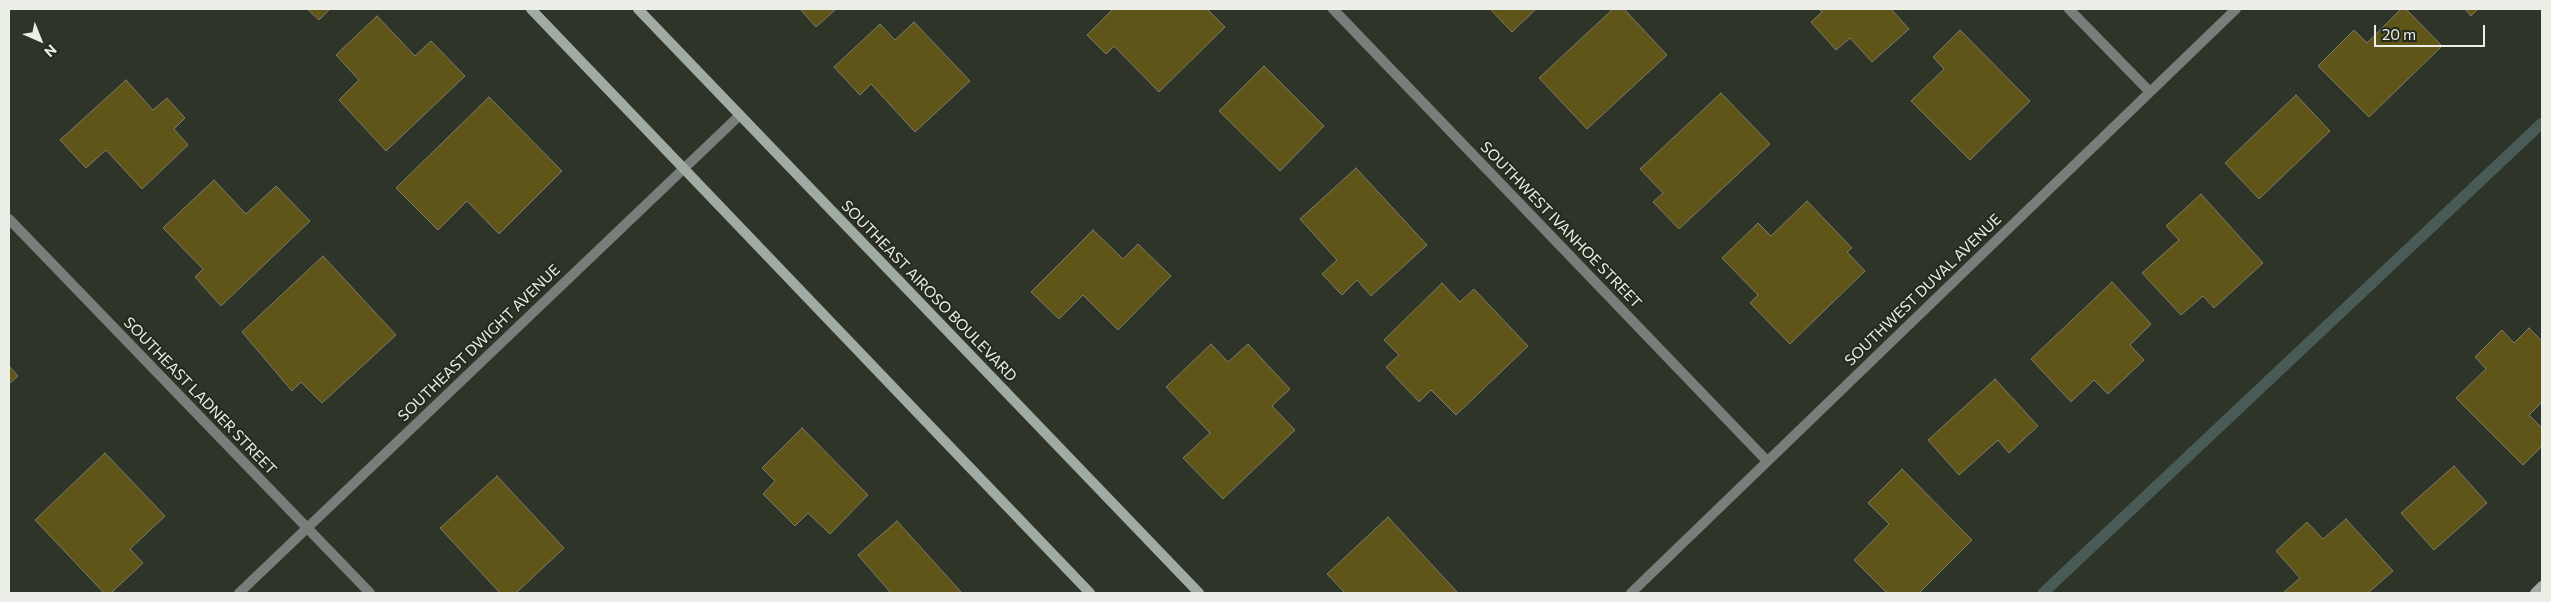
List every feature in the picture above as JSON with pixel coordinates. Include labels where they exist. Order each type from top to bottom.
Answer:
[{"type":"main road","points":[[531,9],[1090,593]]},
{"type":"main road","name":"SOUTHEAST AIROSO BOULEVARD","points":[[638,9],[1199,593]]},
{"type":"main road","points":[[2535,593],[2542,586]]},
{"type":"street","name":"SOUTHWEST IVANHOE STREET","points":[[1333,9],[1767,461]]},
{"type":"street","points":[[2069,9],[2150,92]]},
{"type":"street","name":"SOUTHWEST DUVAL AVENUE","points":[[1631,593],[2236,9]]},
{"type":"street","name":"SOUTHEAST DWIGHT AVENUE","points":[[239,593],[740,115]]},
{"type":"street","name":"SOUTHEAST LADNER STREET","points":[[9,219],[370,593]]},
{"type":"building","points":[[307,9],[330,9],[319,20]]},
{"type":"building","points":[[800,9],[836,9],[816,27]]},
{"type":"building","points":[[1113,9],[1207,9],[1225,27],[1159,92],[1114,46],[1106,54],[1087,35]]},
{"type":"building","points":[[1490,9],[1536,9],[1512,32]]},
{"type":"building","points":[[1613,9],[1624,9],[1667,55],[1587,129],[1539,78]]},
{"type":"building","points":[[1819,9],[1891,9],[1909,29],[1872,62],[1850,38],[1836,50],[1811,22],[1822,12]]},
{"type":"building","points":[[2401,9],[2406,9],[2442,46],[2369,117],[2318,66],[2354,30],[2367,43]]},
{"type":"building","points":[[2465,9],[2478,9],[2471,16]]},
{"type":"building","points":[[377,16],[415,56],[431,41],[465,76],[386,151],[339,100],[359,80],[336,55]]},
{"type":"building","points":[[914,22],[970,81],[915,132],[871,84],[860,95],[834,67],[880,24],[895,40]]},
{"type":"building","points":[[1960,30],[2030,101],[1970,160],[1911,101],[1944,69],[1933,57]]},
{"type":"building","points":[[1264,66],[1324,126],[1280,171],[1219,111]]},
{"type":"building","points":[[126,80],[153,110],[167,98],[185,118],[174,129],[188,145],[142,189],[106,150],[86,168],[60,140]]},
{"type":"building","points":[[1721,93],[1770,144],[1679,229],[1653,202],[1663,193],[1640,169]]},
{"type":"building","points":[[2296,95],[2330,131],[2259,199],[2225,163]]},
{"type":"building","points":[[489,97],[562,171],[499,234],[467,201],[438,230],[396,188]]},
{"type":"building","points":[[1356,168],[1427,245],[1371,296],[1357,280],[1342,295],[1322,274],[1337,260],[1300,219]]},
{"type":"building","points":[[214,180],[246,214],[276,186],[310,221],[221,306],[195,277],[203,269],[163,228]]},
{"type":"building","points":[[2201,194],[2263,263],[2214,308],[2203,296],[2181,315],[2142,273],[2179,240],[2166,226]]},
{"type":"building","points":[[1807,201],[1852,248],[1847,252],[1865,271],[1790,344],[1750,303],[1758,295],[1722,258],[1758,223],[1771,236]]},
{"type":"building","points":[[1093,230],[1123,259],[1138,244],[1171,276],[1118,330],[1083,295],[1059,319],[1031,292]]},
{"type":"building","points":[[323,256],[396,335],[322,403],[301,382],[292,391],[242,332]]},
{"type":"building","points":[[2112,282],[2151,324],[2130,345],[2144,360],[2108,394],[2094,380],[2071,402],[2031,359]]},
{"type":"building","points":[[1442,283],[1460,302],[1474,289],[1528,346],[1456,415],[1431,390],[1419,402],[1386,367],[1399,355],[1384,340]]},
{"type":"building","points":[[2529,328],[2542,341],[2542,402],[2529,415],[2542,428],[2542,446],[2523,465],[2456,398],[2486,369],[2475,357],[2502,330],[2514,343]]},
{"type":"building","points":[[1211,344],[1228,362],[1248,344],[1290,389],[1272,406],[1295,430],[1223,499],[1183,458],[1210,433],[1166,387]]},
{"type":"building","points":[[9,366],[18,376],[9,384]]},
{"type":"building","points":[[1995,379],[2038,426],[2009,453],[1998,440],[1959,475],[1928,440]]},
{"type":"building","points":[[802,428],[868,495],[830,534],[808,513],[795,526],[763,494],[775,481],[762,468]]},
{"type":"building","points":[[105,453],[165,516],[130,549],[143,563],[111,593],[104,593],[35,520]]},
{"type":"building","points":[[2454,466],[2487,503],[2434,550],[2401,513]]},
{"type":"building","points":[[1902,469],[1972,540],[1919,593],[1887,593],[1854,560],[1889,524],[1868,503]]},
{"type":"building","points":[[497,476],[564,548],[516,593],[500,593],[440,528]]},
{"type":"building","points":[[1388,517],[1458,593],[1345,593],[1327,574]]},
{"type":"building","points":[[2346,519],[2393,571],[2368,593],[2283,593],[2300,578],[2276,551],[2307,522],[2323,539]]},
{"type":"building","points":[[897,521],[962,593],[891,593],[858,555]]},
{"type":"waterway","points":[[2043,593],[2542,123]]}]
